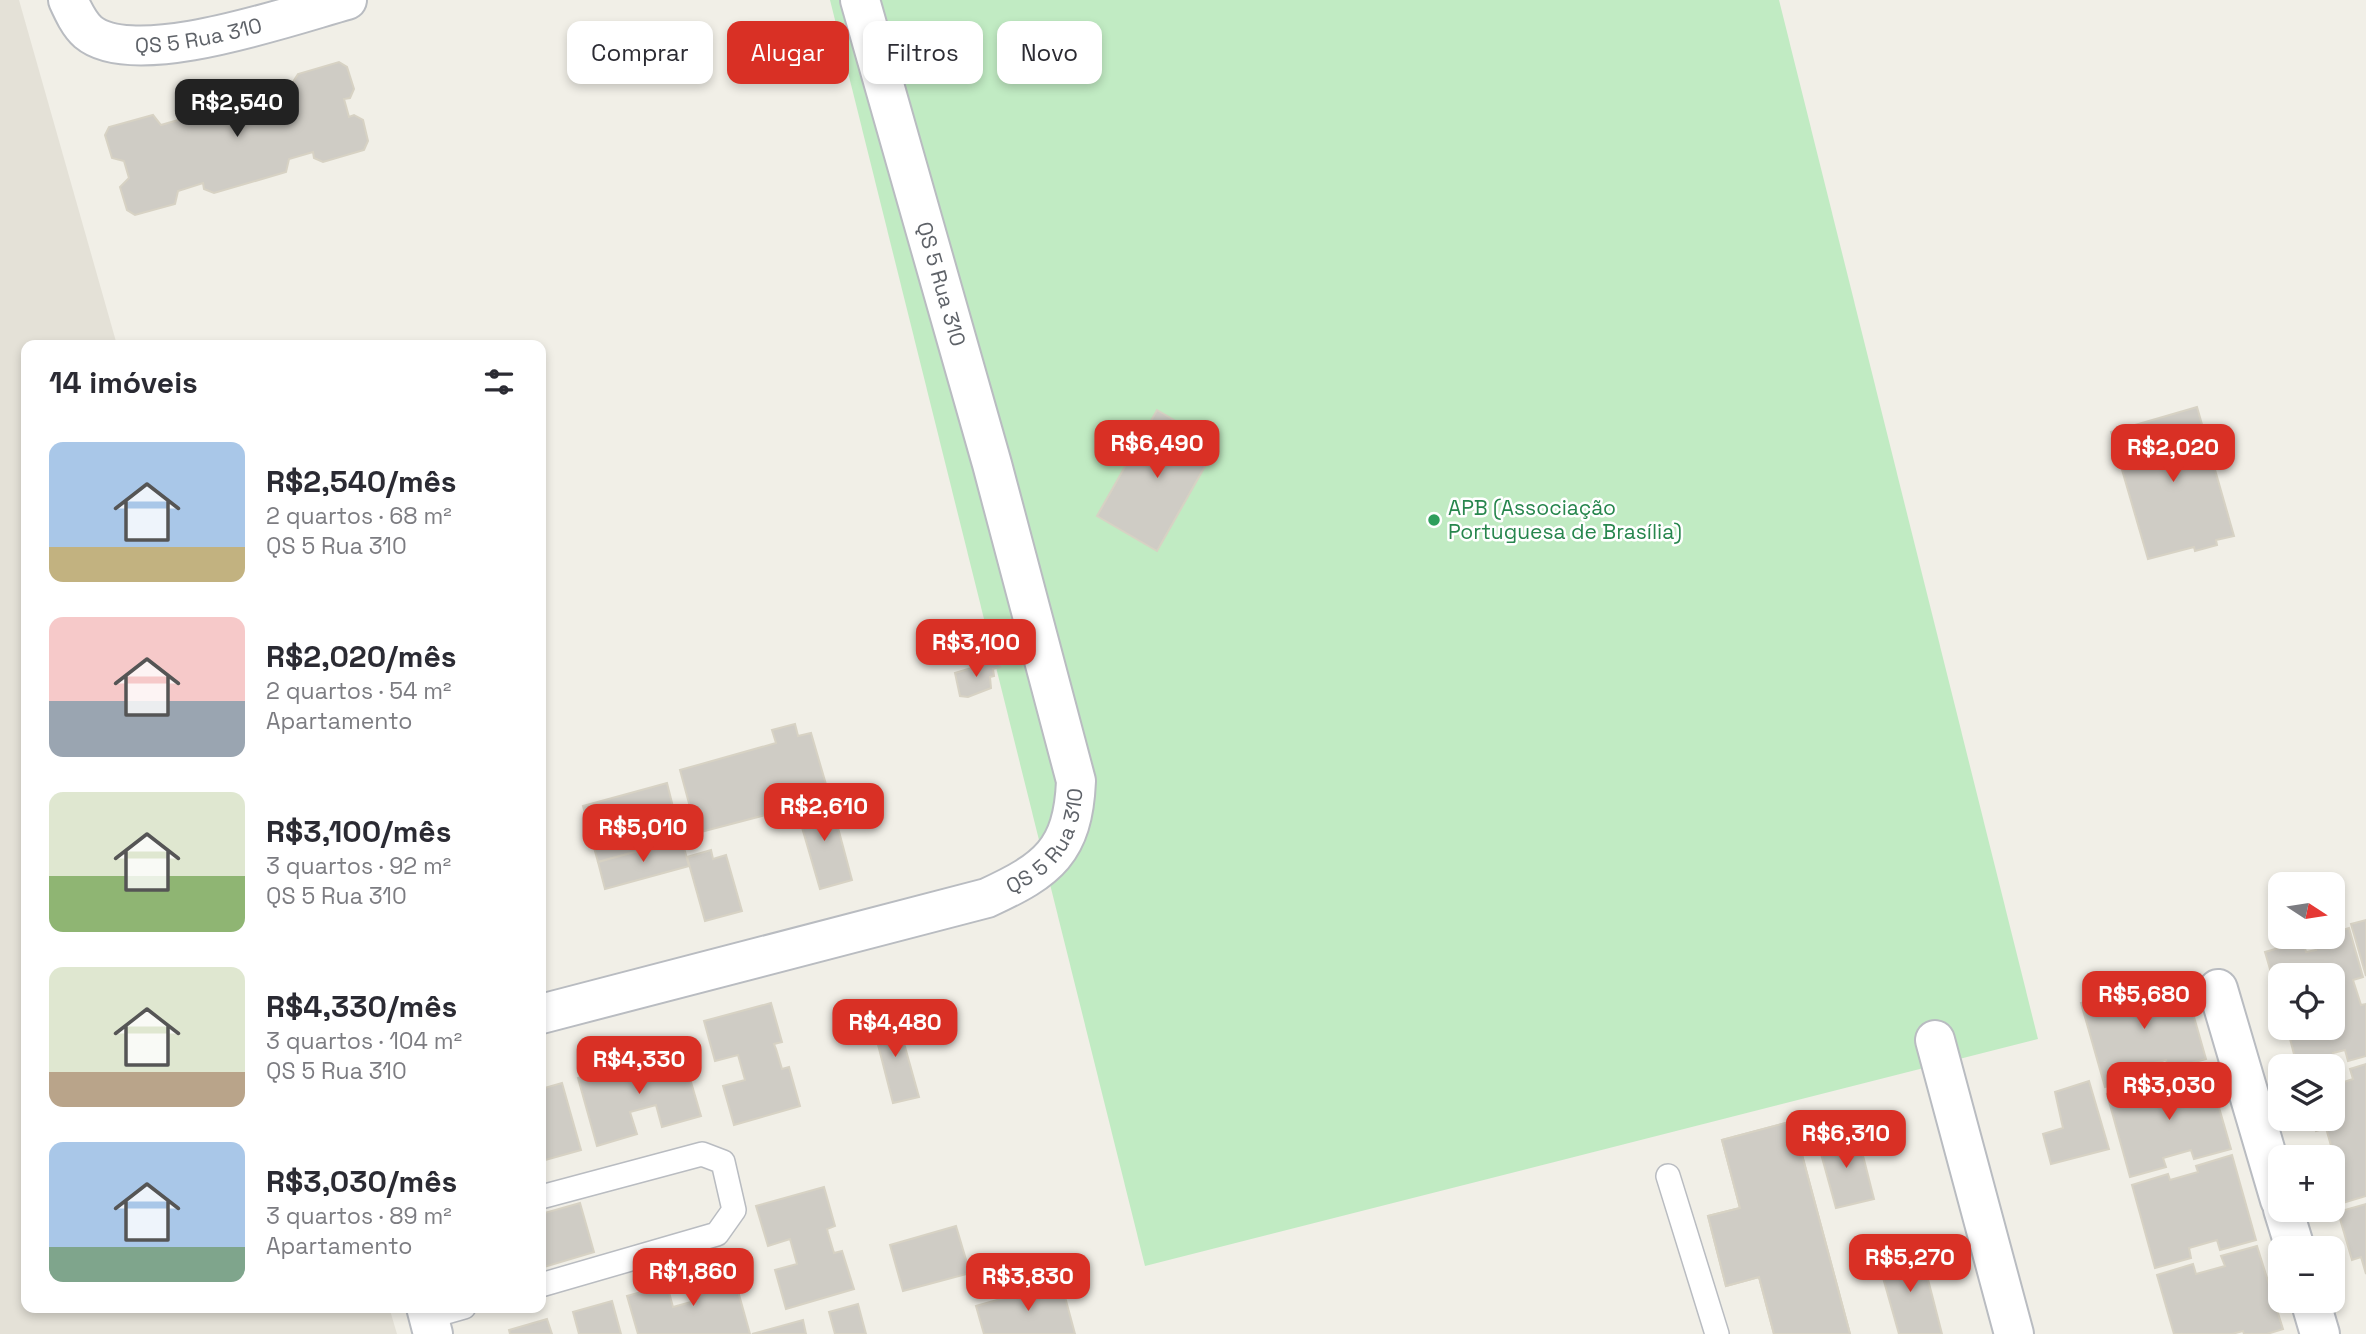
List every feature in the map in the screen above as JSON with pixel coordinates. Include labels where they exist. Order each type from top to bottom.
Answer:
[{"type":"street","name":"QS 5 Rua 310","points":[[68,0],[88,32],[118,45],[151,46],[212,37],[347,0]]},
{"type":"street","name":"QS 5 Rua 310","points":[[546,1013],[987,898],[1027,879],[1054,853],[1070,832],[1076,781],[992,464],[860,0]]},
{"type":"street","points":[[2217,989],[2268,1160]]},
{"type":"street","points":[[1935,1040],[2014,1334]]},
{"type":"street","points":[[2314,1313],[2320,1334]]},
{"type":"lane","points":[[546,1196],[702,1154],[723,1162],[734,1210],[718,1234],[546,1284]]},
{"type":"lane","points":[[1668,1176],[1717,1334]]},
{"type":"shaded area","points":[[0,0],[19,0],[116,340],[21,340],[21,1313],[391,1313],[397,1334],[0,1334]]},
{"type":"green space","name":"APB (Associação Portuguesa de Brasília)","points":[[830,0],[1779,0],[2038,1039],[1145,1266],[849,76],[849,21],[835,21]]},
{"type":"building","points":[[339,62],[347,67],[354,89],[350,98],[344,99],[349,117],[354,115],[363,120],[368,141],[364,150],[323,162],[314,158],[313,152],[289,159],[286,172],[214,193],[204,189],[203,183],[178,191],[175,204],[135,215],[127,210],[120,187],[129,178],[124,161],[112,158],[105,135],[109,127],[153,115],[161,125],[185,118],[183,112],[187,106],[262,84],[269,88],[271,95],[295,88],[293,82],[298,74]]},
{"type":"building","points":[[2197,407],[2234,536],[2216,540],[2217,545],[2195,551],[2194,547],[2148,559],[2111,432]]},
{"type":"building","points":[[1157,410],[1217,445],[1157,551],[1097,516]]},
{"type":"building","points":[[998,660],[1000,667],[993,669],[994,676],[990,677],[991,688],[968,697],[960,696],[955,673]]},
{"type":"building","points":[[795,724],[798,736],[811,733],[830,798],[697,833],[680,770],[776,743],[772,730]]},
{"type":"building","points":[[667,783],[674,811],[590,833],[583,806]]},
{"type":"building","points":[[830,798],[852,880],[820,889],[796,807]]},
{"type":"building","points":[[674,811],[682,839],[598,862],[590,833]]},
{"type":"building","points":[[675,841],[677,846],[683,844],[689,866],[605,889],[598,862]]},
{"type":"building","points":[[711,850],[713,859],[726,855],[742,911],[705,921],[687,857]]},
{"type":"building","points":[[2366,920],[2366,976],[2351,924]]},
{"type":"building","points":[[2349,928],[2363,977],[2353,980],[2361,1005],[2366,1004],[2366,1056],[2348,1061],[2345,1050],[2333,1054],[2294,1054],[2290,1040],[2345,1040],[2345,963],[2268,963],[2265,952],[2275,949],[2305,949],[2306,952],[2316,949],[2345,949],[2345,929]]},
{"type":"building","points":[[2182,975],[2206,1059],[2169,1069],[2166,1060],[2138,1067],[2141,1077],[2105,1087],[2081,1003],[2117,993],[2120,1003],[2148,995],[2145,985]]},
{"type":"building","points":[[771,1003],[782,1042],[774,1044],[782,1069],[789,1067],[800,1106],[734,1125],[723,1086],[745,1080],[738,1055],[715,1061],[704,1021]]},
{"type":"building","points":[[895,1011],[919,1097],[893,1103],[875,1033],[879,1032],[875,1017]]},
{"type":"building","points":[[681,1048],[701,1116],[662,1127],[656,1105],[630,1112],[637,1134],[597,1146],[578,1078],[617,1067],[620,1075],[645,1068],[643,1060]]},
{"type":"building","points":[[2366,1064],[2366,1196],[2345,1202],[2345,1145],[2331,1145],[2327,1131],[2345,1131],[2345,1082],[2353,1079],[2350,1069]]},
{"type":"building","points":[[2207,1066],[2231,1149],[2194,1159],[2191,1150],[2163,1158],[2166,1167],[2130,1177],[2107,1094],[2143,1084],[2146,1093],[2174,1086],[2171,1076]]},
{"type":"building","points":[[2089,1081],[2109,1149],[2051,1164],[2043,1134],[2063,1128],[2055,1092]]},
{"type":"building","points":[[562,1083],[581,1150],[546,1160],[546,1088]]},
{"type":"building","points":[[1793,1121],[1850,1334],[1774,1334],[1759,1277],[1726,1286],[1708,1216],[1740,1208],[1722,1140]]},
{"type":"building","points":[[1793,1121],[1850,1334],[1774,1334],[1759,1277],[1726,1286],[1708,1216],[1740,1208],[1722,1140]]},
{"type":"building","points":[[1857,1132],[1874,1199],[1836,1208],[1818,1143]]},
{"type":"building","points":[[2232,1155],[2256,1240],[2220,1250],[2217,1240],[2189,1248],[2191,1258],[2155,1268],[2132,1185],[2168,1174],[2170,1180],[2198,1172],[2196,1166]]},
{"type":"building","points":[[824,1187],[835,1226],[827,1229],[828,1233],[834,1253],[842,1251],[854,1289],[786,1309],[775,1270],[797,1264],[790,1239],[768,1246],[756,1206]]},
{"type":"building","points":[[580,1203],[594,1252],[546,1266],[546,1213]]},
{"type":"building","points":[[2366,1204],[2366,1274],[2361,1257],[2352,1260],[2341,1222],[2345,1222],[2345,1210]]},
{"type":"building","points":[[956,1226],[970,1273],[903,1291],[890,1245]]},
{"type":"building","points":[[2257,1246],[2268,1281],[2268,1313],[2278,1313],[2283,1329],[2267,1334],[2244,1334],[2243,1331],[2232,1334],[2174,1334],[2157,1275],[2193,1264],[2196,1274],[2225,1266],[2221,1256]]},
{"type":"building","points":[[1925,1249],[1927,1255],[1922,1256],[1942,1334],[1899,1334],[1878,1260]]},
{"type":"building","points":[[731,1266],[750,1334],[638,1334],[627,1296],[667,1285],[673,1307],[691,1302],[697,1300],[691,1278]]},
{"type":"building","points":[[1061,1282],[1075,1334],[984,1334],[976,1306]]},
{"type":"building","points":[[612,1301],[621,1334],[579,1334],[573,1312]]},
{"type":"building","points":[[858,1304],[866,1334],[835,1334],[829,1312]]},
{"type":"building","points":[[547,1319],[552,1334],[510,1334],[509,1330]]},
{"type":"building","points":[[803,1320],[806,1334],[752,1334]]},
{"type":"place","name":"APB (Associação Portuguesa de Brasília)","points":[[1434,520]]}]
